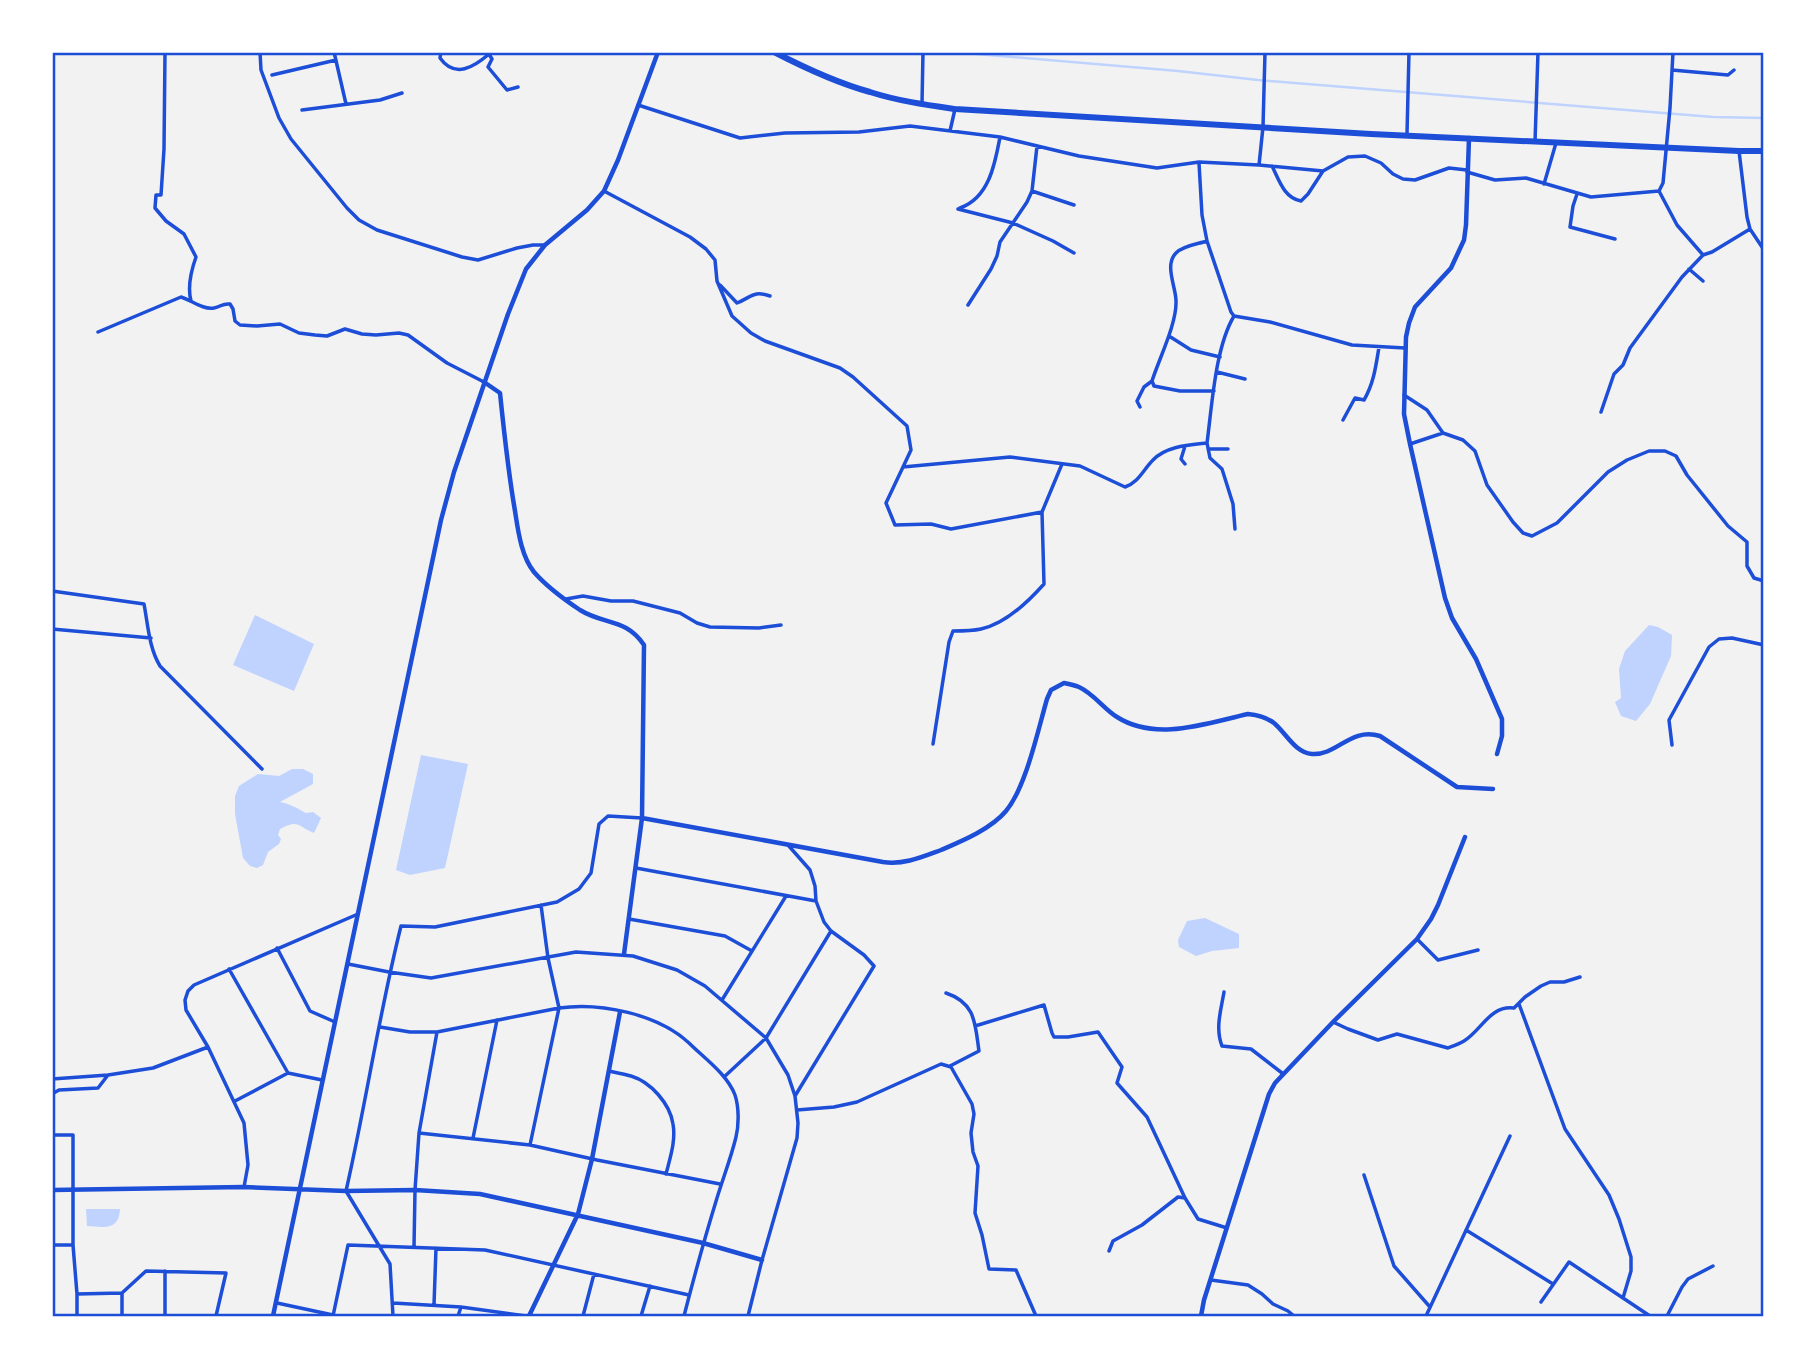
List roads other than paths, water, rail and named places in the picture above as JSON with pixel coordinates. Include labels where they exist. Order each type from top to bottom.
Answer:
[{"type":"main road","points":[[774,52],[868,92],[955,109],[1535,142],[1763,151]]},
{"type":"street","points":[[165,52],[164,161],[161,195],[156,195],[155,208],[166,221],[184,234],[196,257],[190,280],[191,301]]},
{"type":"street","points":[[260,52],[261,70],[279,118],[291,139],[359,220],[377,230],[478,260],[517,248],[545,245]]},
{"type":"street","points":[[334,52],[346,104]]},
{"type":"street","points":[[441,52],[440,58],[444,64],[456,70],[479,63],[489,54],[492,59],[488,67],[507,90],[518,87]]},
{"type":"street","points":[[274,1317],[441,520],[454,472],[526,269],[545,245],[587,210],[604,191],[657,52]]},
{"type":"street","points":[[1259,165],[1265,52]]},
{"type":"street","points":[[1407,135],[1409,52]]},
{"type":"street","points":[[1535,142],[1538,52]]},
{"type":"street","points":[[1673,52],[1669,119],[1660,191],[1676,225],[1703,255]]},
{"type":"street","points":[[922,104],[923,54]]},
{"type":"street","points":[[272,75],[335,60]]},
{"type":"street","points":[[1672,70],[1728,75],[1734,70]]},
{"type":"street","points":[[302,110],[380,100],[402,93]]},
{"type":"street","points":[[638,105],[740,138],[785,133],[859,132],[910,126],[1000,137],[1107,161],[1157,168],[1199,162],[1323,171]]},
{"type":"street","points":[[950,131],[955,109]]},
{"type":"street","points":[[1000,137],[994,169],[982,192],[969,205],[958,209],[1013,223],[1074,253]]},
{"type":"street","points":[[1469,138],[1464,240],[1451,268],[1415,307],[1409,323],[1405,348],[1404,414],[1445,598],[1452,618],[1476,659],[1502,719],[1502,736],[1497,754]]},
{"type":"street","points":[[1544,184],[1556,143]]},
{"type":"street","points":[[968,305],[991,269],[1000,242],[1032,191],[1037,146]]},
{"type":"street","points":[[1739,151],[1744,203],[1750,229],[1763,250]]},
{"type":"street","points":[[1272,166],[1288,195],[1301,201],[1323,171],[1348,156],[1365,156],[1381,163],[1403,179],[1415,180],[1449,168],[1496,180],[1526,178],[1591,197],[1660,191]]},
{"type":"street","points":[[1199,162],[1202,215],[1207,241],[1234,316],[1270,322],[1352,345],[1405,348]]},
{"type":"street","points":[[604,191],[690,237],[706,249],[715,260],[717,281],[732,316],[751,333],[765,341],[840,368],[907,426],[911,450],[886,503],[895,525],[931,524],[951,529],[1042,512]]},
{"type":"street","points":[[1032,191],[1074,205]]},
{"type":"street","points":[[1577,194],[1570,227],[1615,239]]},
{"type":"street","points":[[1601,412],[1614,374],[1623,365],[1630,348],[1682,276],[1703,255],[1750,229]]},
{"type":"street","points":[[1140,407],[1137,401],[1144,387],[1152,381],[1169,336],[1177,303],[1171,270],[1173,256],[1177,251],[1207,241]]},
{"type":"street","points":[[1689,270],[1703,281]]},
{"type":"street","points":[[717,281],[737,303],[760,293],[770,296]]},
{"type":"street","points":[[98,332],[181,297],[204,307],[214,308],[224,303],[230,304],[235,321],[240,325],[280,324],[299,333],[327,336],[345,329],[362,334],[408,335],[447,363],[500,393],[518,532],[533,571],[582,612],[623,626],[637,634],[645,645],[642,818],[624,954]]},
{"type":"street","points":[[1234,316],[1220,357],[1207,443],[1210,458],[1222,469],[1233,503],[1236,529]]},
{"type":"street","points":[[1169,336],[1191,350],[1220,357]]},
{"type":"street","points":[[1343,421],[1356,398],[1364,400],[1368,392],[1374,377],[1379,347]]},
{"type":"street","points":[[1217,372],[1245,379]]},
{"type":"street","points":[[1152,381],[1154,386],[1180,391],[1214,391]]},
{"type":"street","points":[[1404,395],[1427,410],[1443,433],[1464,440],[1475,451],[1487,485],[1513,522],[1524,533],[1532,536],[1557,523],[1608,472],[1627,460],[1649,451],[1665,451],[1676,456],[1687,475],[1728,526],[1747,542],[1747,566],[1754,578],[1763,581]]},
{"type":"street","points":[[1410,444],[1443,433]]},
{"type":"street","points":[[903,467],[1010,457],[1080,466],[1125,487],[1134,484],[1155,457],[1176,447],[1207,443]]},
{"type":"street","points":[[1185,446],[1181,459],[1185,464]]},
{"type":"street","points":[[1208,449],[1228,449]]},
{"type":"street","points":[[933,744],[953,631],[980,630],[996,624],[1027,602],[1044,584],[1042,512],[1062,464]]},
{"type":"street","points":[[52,591],[144,604],[153,654],[160,666],[262,769]]},
{"type":"street","points":[[566,599],[583,596],[611,601],[633,601],[680,613],[710,627],[759,628],[781,625]]},
{"type":"street","points":[[52,629],[151,638]]},
{"type":"street","points":[[1672,745],[1669,720],[1709,647],[1719,639],[1732,638],[1763,645]]},
{"type":"street","points":[[393,1317],[390,1264],[346,1191],[389,972],[401,926],[435,927],[557,902],[579,889],[591,873],[599,824],[608,816],[642,818],[895,864],[914,860],[976,834],[1006,811],[1029,762],[1051,690],[1064,683],[1080,688],[1116,717],[1132,725],[1155,729],[1181,729],[1248,714],[1259,715],[1275,724],[1300,750],[1311,754],[1323,753],[1354,737],[1374,734],[1457,787],[1493,789]]},
{"type":"street","points":[[1201,1317],[1269,1094],[1283,1073],[1417,939],[1438,905],[1465,837]]},
{"type":"street","points":[[788,845],[810,870],[816,901],[824,922],[831,931],[864,955],[874,966],[794,1096]]},
{"type":"street","points":[[636,868],[816,901]]},
{"type":"street","points":[[722,1000],[786,896]]},
{"type":"street","points":[[530,1145],[559,1008],[548,958],[541,905]]},
{"type":"street","points":[[244,1187],[248,1165],[244,1123],[208,1047],[186,1010],[188,991],[194,985],[358,914]]},
{"type":"street","points":[[629,919],[724,936],[752,951]]},
{"type":"street","points":[[724,1077],[766,1038],[831,931]]},
{"type":"street","points":[[1417,939],[1438,960],[1478,950]]},
{"type":"street","points":[[276,948],[310,1011],[335,1022]]},
{"type":"street","points":[[347,963],[431,978],[576,952],[624,954],[677,970],[705,986],[766,1038],[788,1075],[797,1110],[797,1138],[748,1317]]},
{"type":"street","points":[[229,970],[288,1073]]},
{"type":"street","points":[[1333,1021],[1348,1030],[1378,1040],[1397,1034],[1448,1048],[1465,1041],[1495,1012],[1504,1007],[1514,1008],[1541,986],[1580,977]]},
{"type":"street","points":[[1224,992],[1219,1022],[1222,1046],[1251,1049],[1283,1073]]},
{"type":"street","points":[[797,1110],[857,1102],[941,1064],[950,1066],[979,1051],[972,1014],[958,997],[946,993]]},
{"type":"street","points":[[1518,1004],[1565,1129],[1609,1195],[1619,1219],[1631,1257],[1631,1271],[1623,1298]]},
{"type":"street","points":[[975,1026],[1044,1005],[1055,1037],[1098,1032],[1122,1067],[1117,1083],[1147,1117],[1185,1198],[1198,1219],[1227,1228]]},
{"type":"street","points":[[380,1027],[410,1032],[437,1032],[572,1006],[601,1007],[647,1019],[678,1034],[724,1077],[735,1094],[738,1111],[737,1135],[703,1242],[684,1317]]},
{"type":"street","points":[[393,1303],[461,1307],[528,1317],[578,1214],[592,1159],[620,1012]]},
{"type":"street","points":[[473,1139],[497,1020]]},
{"type":"street","points":[[414,1247],[419,1133],[437,1032]]},
{"type":"street","points":[[52,1079],[153,1068],[208,1047]]},
{"type":"street","points":[[950,1066],[972,1104],[974,1114],[971,1133],[978,1166],[975,1213],[989,1269],[1016,1270],[1035,1317]]},
{"type":"street","points":[[609,1071],[634,1076],[652,1088],[664,1102],[673,1122],[674,1139],[666,1174]]},
{"type":"street","points":[[235,1101],[288,1073],[322,1080]]},
{"type":"street","points":[[52,1094],[59,1090],[98,1088],[108,1075]]},
{"type":"street","points":[[419,1133],[530,1145],[721,1185]]},
{"type":"street","points":[[52,1135],[73,1135],[73,1245],[77,1317]]},
{"type":"street","points":[[1426,1317],[1510,1136]]},
{"type":"street","points":[[1364,1175],[1394,1266],[1430,1307]]},
{"type":"street","points":[[52,1190],[244,1187],[480,1194],[703,1242],[762,1260]]},
{"type":"street","points":[[1109,1251],[1113,1241],[1142,1225],[1178,1197],[1185,1198]]},
{"type":"street","points":[[1466,1230],[1553,1284]]},
{"type":"street","points":[[52,1245],[73,1245]]},
{"type":"street","points":[[276,1303],[333,1316],[348,1245],[485,1250],[689,1296]]},
{"type":"street","points":[[434,1305],[436,1248]]},
{"type":"street","points":[[1541,1302],[1569,1262],[1650,1317]]},
{"type":"street","points":[[1667,1317],[1688,1279],[1713,1266]]},
{"type":"street","points":[[77,1294],[122,1293],[145,1271],[226,1273],[216,1317]]},
{"type":"street","points":[[165,1271],[166,1317]]},
{"type":"street","points":[[583,1317],[594,1274]]},
{"type":"street","points":[[1211,1280],[1248,1285],[1294,1317]]},
{"type":"street","points":[[641,1317],[650,1286]]},
{"type":"street","points":[[122,1293],[122,1317]]},
{"type":"street","points":[[458,1317],[461,1307]]},
{"type":"water","points":[[255,615],[314,644],[294,691],[233,665]]},
{"type":"water","points":[[1649,625],[1672,635],[1671,656],[1650,704],[1636,721],[1621,716],[1615,702],[1621,698],[1619,669],[1625,651]]},
{"type":"water","points":[[421,755],[468,764],[445,868],[410,875],[396,870]]},
{"type":"water","points":[[292,769],[303,769],[313,774],[313,784],[280,802],[306,813],[313,812],[321,818],[314,833],[295,824],[280,829],[279,844],[268,852],[263,865],[257,868],[250,866],[243,858],[235,814],[235,796],[239,786],[258,774],[279,776]]},
{"type":"water","points":[[1205,918],[1239,934],[1239,948],[1196,956],[1179,947],[1178,940],[1187,921]]},
{"type":"water","points":[[86,1209],[120,1209],[117,1221],[105,1227],[87,1226]]},
{"type":"waterway","points":[[953,52],[1258,80],[1713,117],[1764,118]]}]
